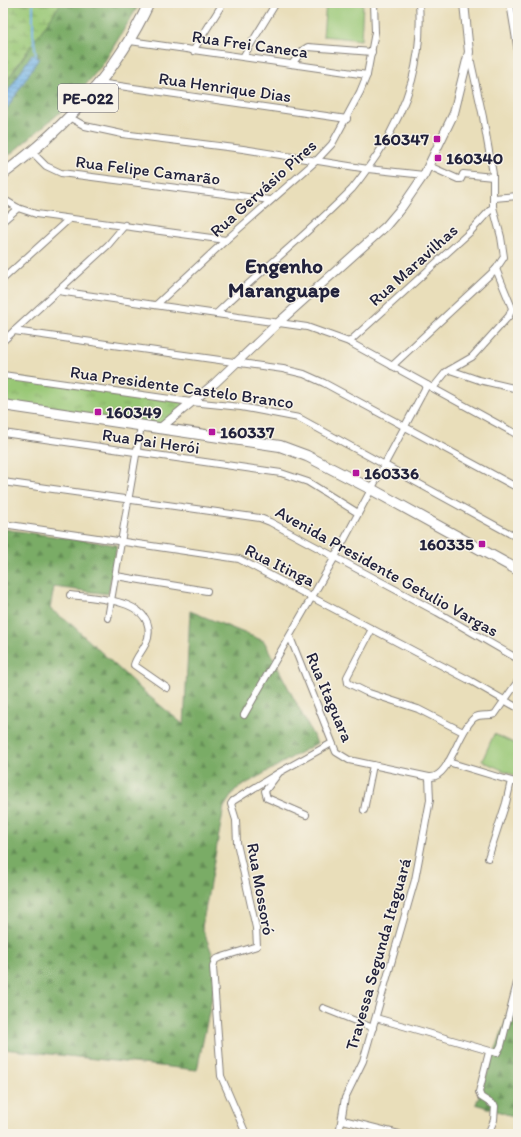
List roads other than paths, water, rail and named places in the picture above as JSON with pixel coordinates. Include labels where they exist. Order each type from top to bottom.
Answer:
[{"type":"main road","name":"PE-022","points":[[3,174],[69,117],[99,83],[130,41],[149,3]]},
{"type":"main road","points":[[3,405],[280,446],[307,456],[371,489],[518,570]]},
{"type":"street","points":[[193,51],[223,3]]},
{"type":"street","points":[[243,57],[276,3]]},
{"type":"street","name":"Rua Gervásio Pires","points":[[156,305],[270,200],[316,161],[332,144],[347,119],[367,75],[375,32],[374,3]]},
{"type":"street","points":[[216,314],[328,212],[352,188],[368,169],[396,123],[406,101],[414,76],[421,24],[419,3]]},
{"type":"street","points":[[392,366],[496,269],[504,257],[493,207],[493,177],[483,117],[469,52],[464,3]]},
{"type":"street","points":[[510,3],[518,52]]},
{"type":"street","name":"Rua Frei Caneca","points":[[130,41],[367,75]]},
{"type":"street","points":[[292,64],[303,50],[308,47],[372,52]]},
{"type":"street","points":[[159,429],[235,363],[386,226],[402,207],[424,175],[454,114],[469,52]]},
{"type":"street","name":"Rua Henrique Dias","points":[[99,83],[347,119]]},
{"type":"street","points":[[69,117],[86,126],[114,133],[243,149],[368,169],[424,175]]},
{"type":"street","name":"Rua Felipe Camarão","points":[[30,151],[46,166],[61,173],[270,200]]},
{"type":"street","points":[[428,166],[458,180],[463,174],[493,177]]},
{"type":"street","points":[[494,198],[518,196]]},
{"type":"street","points":[[3,200],[18,208],[36,214],[68,220],[125,225],[226,240]]},
{"type":"street","name":"Rua Maravilhas","points":[[349,342],[470,232],[493,207]]},
{"type":"street","points":[[3,221],[18,208]]},
{"type":"street","points":[[3,279],[68,220]]},
{"type":"street","points":[[3,341],[108,245],[125,225]]},
{"type":"street","points":[[496,269],[512,308],[509,316]]},
{"type":"street","points":[[58,291],[307,327],[349,342],[518,435]]},
{"type":"street","points":[[509,316],[518,312]]},
{"type":"street","name":"Rua Itaguara","points":[[244,715],[313,597],[404,426],[430,386],[450,370],[472,357],[509,316]]},
{"type":"street","points":[[14,331],[283,369],[304,374],[518,488]]},
{"type":"street","points":[[450,370],[479,380],[518,389]]},
{"type":"street","name":"Rua Presidente Castelo Branco","points":[[3,375],[191,402],[241,407],[299,418],[518,538]]},
{"type":"street","points":[[108,618],[141,426]]},
{"type":"street","name":"Rua Pai Herói","points":[[3,433],[281,473],[308,482],[358,513]]},
{"type":"street","name":"Avenida Presidente Getulio Vargas","points":[[3,482],[260,518],[335,557],[518,659]]},
{"type":"street","name":"Rua Itinga","points":[[3,524],[239,559],[313,597],[518,708]]},
{"type":"street","points":[[116,576],[207,591]]},
{"type":"street","points":[[70,595],[111,599],[129,606],[147,620],[148,637],[134,665],[167,688]]},
{"type":"street","points":[[372,629],[347,677],[348,682],[366,692],[418,709],[463,732]]},
{"type":"street","name":"Rua Itaguara","points":[[290,637],[336,752],[349,760],[429,777]]},
{"type":"street","points":[[429,777],[437,777],[443,772],[463,732],[476,717],[496,714],[518,681]]},
{"type":"street","name":"Rua Mossoró","points":[[246,1134],[221,1076],[213,967],[215,960],[219,958],[256,946],[256,928],[237,843],[236,820],[232,802],[280,772],[332,743]]},
{"type":"street","points":[[448,762],[518,783]]},
{"type":"street","points":[[364,810],[373,765]]},
{"type":"street","points":[[280,772],[265,791],[267,798],[306,815]]},
{"type":"street","name":"Travessa Segunda Itaguará","points":[[339,1134],[343,1120],[345,1098],[363,1061],[417,872],[430,800],[429,777]]},
{"type":"street","points":[[488,858],[506,803],[511,781]]},
{"type":"street","points":[[376,1018],[489,1052],[497,1053],[501,1046],[518,979]]},
{"type":"street","points":[[323,1008],[373,1028]]},
{"type":"street","points":[[488,1134],[494,1120],[495,1106],[482,1097],[479,1092],[489,1052]]},
{"type":"street","points":[[343,1120],[399,1134]]},
{"type":"water","points":[[32,54],[39,58],[3,115],[3,99]]},
{"type":"waterway","points":[[33,3],[33,33],[36,55],[34,58]]},
{"type":"place","name":"160347","points":[[437,139]]},
{"type":"place","name":"160340","points":[[438,158]]},
{"type":"place","name":"160349","points":[[98,412]]},
{"type":"place","name":"160337","points":[[212,432]]},
{"type":"place","name":"160336","points":[[356,473]]},
{"type":"place","name":"160335","points":[[482,544]]},
{"type":"district","name":"Engenho Maranguape","points":[[284,278]]}]
